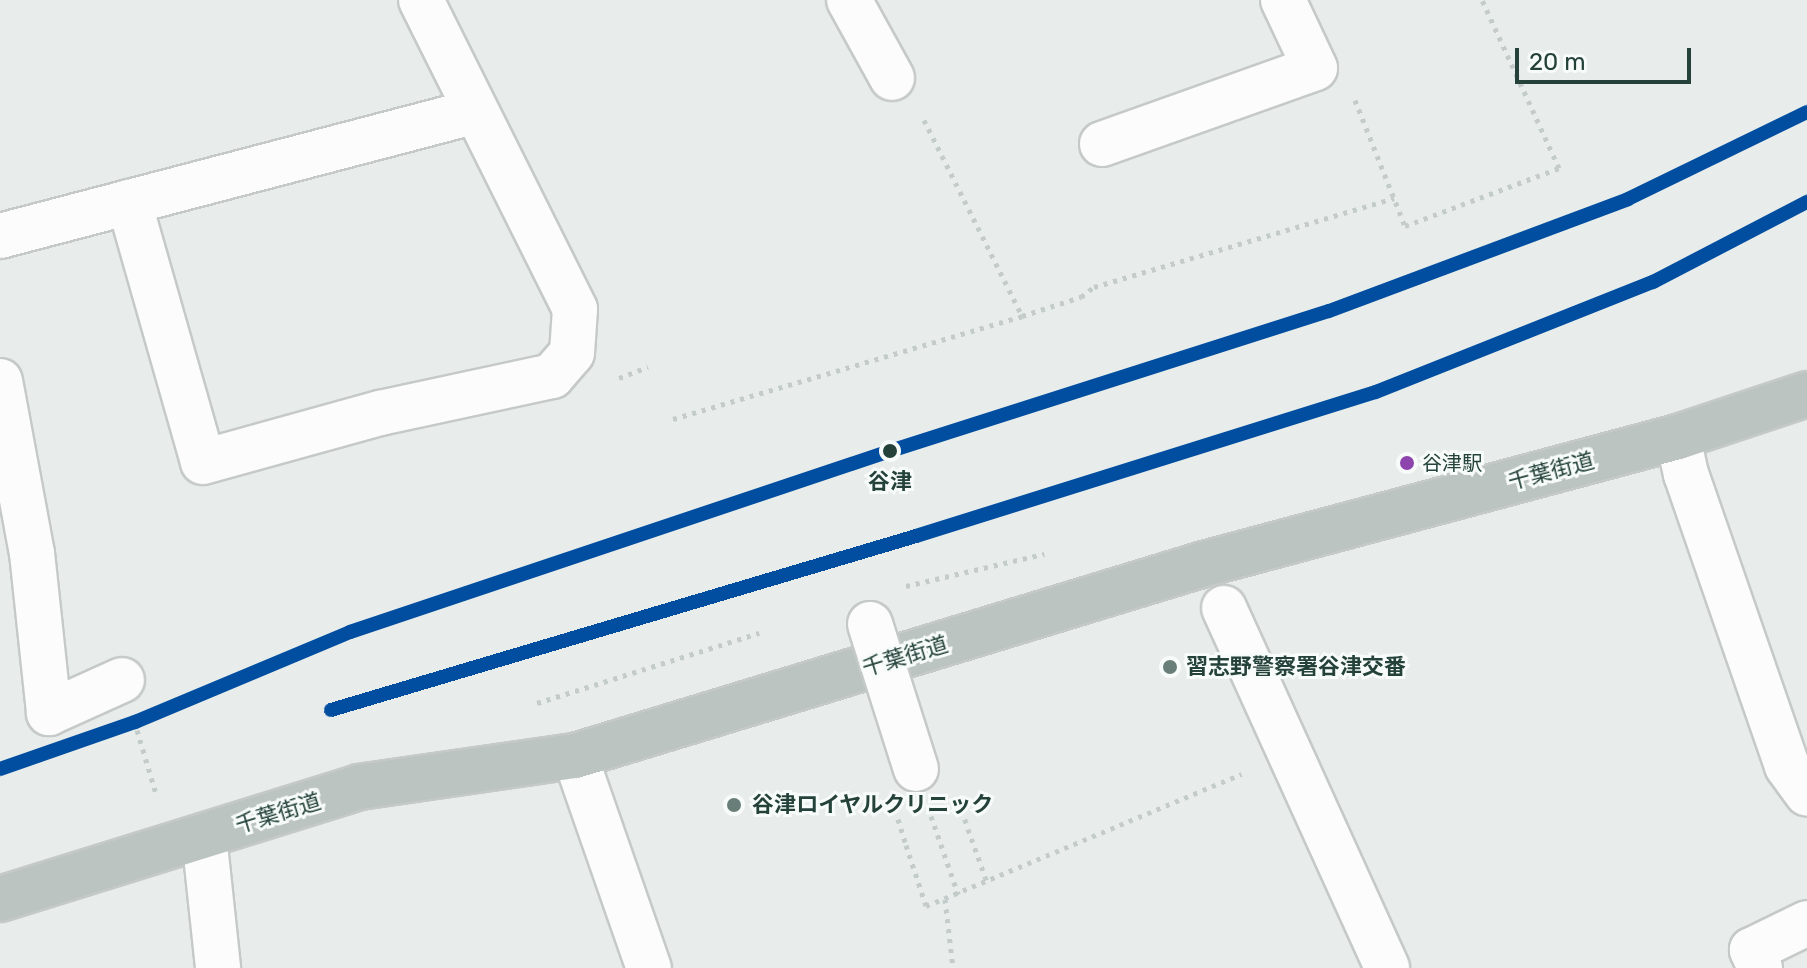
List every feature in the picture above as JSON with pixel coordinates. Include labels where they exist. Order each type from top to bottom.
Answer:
[{"type":"highway","name":"千葉街道","points":[[0,899],[359,787],[575,756],[1204,564],[1678,437],[1807,394]]},
{"type":"street","points":[[129,202],[203,462],[380,413],[552,376],[572,353],[575,309],[421,0]]},
{"type":"street","points":[[849,0],[892,78]]},
{"type":"street","points":[[1102,144],[1315,68],[1283,0]]},
{"type":"street","points":[[0,236],[475,111]]},
{"type":"street","points":[[0,381],[32,553],[49,713],[122,680]]},
{"type":"street","points":[[1678,437],[1686,474],[1787,766],[1807,794]]},
{"type":"street","points":[[1224,608],[1387,968]]},
{"type":"street","points":[[870,624],[916,769]]},
{"type":"street","points":[[575,756],[649,968]]},
{"type":"street","points":[[204,836],[218,968]]},
{"type":"street","points":[[1760,968],[1752,950],[1807,923]]},
{"type":"path","points":[[1315,68],[1352,91],[1405,226],[1559,168],[1482,0]]},
{"type":"path","points":[[892,78],[911,96],[1022,316]]},
{"type":"path","points":[[673,419],[1022,316],[1081,297],[1094,287],[1394,198]]},
{"type":"path","points":[[894,588],[1053,552]]},
{"type":"path","points":[[537,703],[590,683],[759,633]]},
{"type":"path","points":[[122,680],[159,803]]},
{"type":"path","points":[[906,845],[926,906],[1289,754]]},
{"type":"path","points":[[916,769],[958,894]]},
{"type":"path","points":[[968,829],[987,882]]},
{"type":"path","points":[[945,899],[953,968]]},
{"type":"transit line","points":[[0,769],[135,722],[350,632],[887,452],[1329,311],[1628,199],[1807,112]]},
{"type":"transit line","points":[[331,710],[916,536],[1376,392],[1653,282],[1807,202]]},
{"type":"place","name":"谷津","points":[[890,451]]},
{"type":"place","name":"谷津駅","points":[[1407,463]]},
{"type":"place","name":"習志野警察署谷津交番","points":[[1170,667]]},
{"type":"place","name":"谷津ロイヤルクリニック","points":[[734,805]]}]
